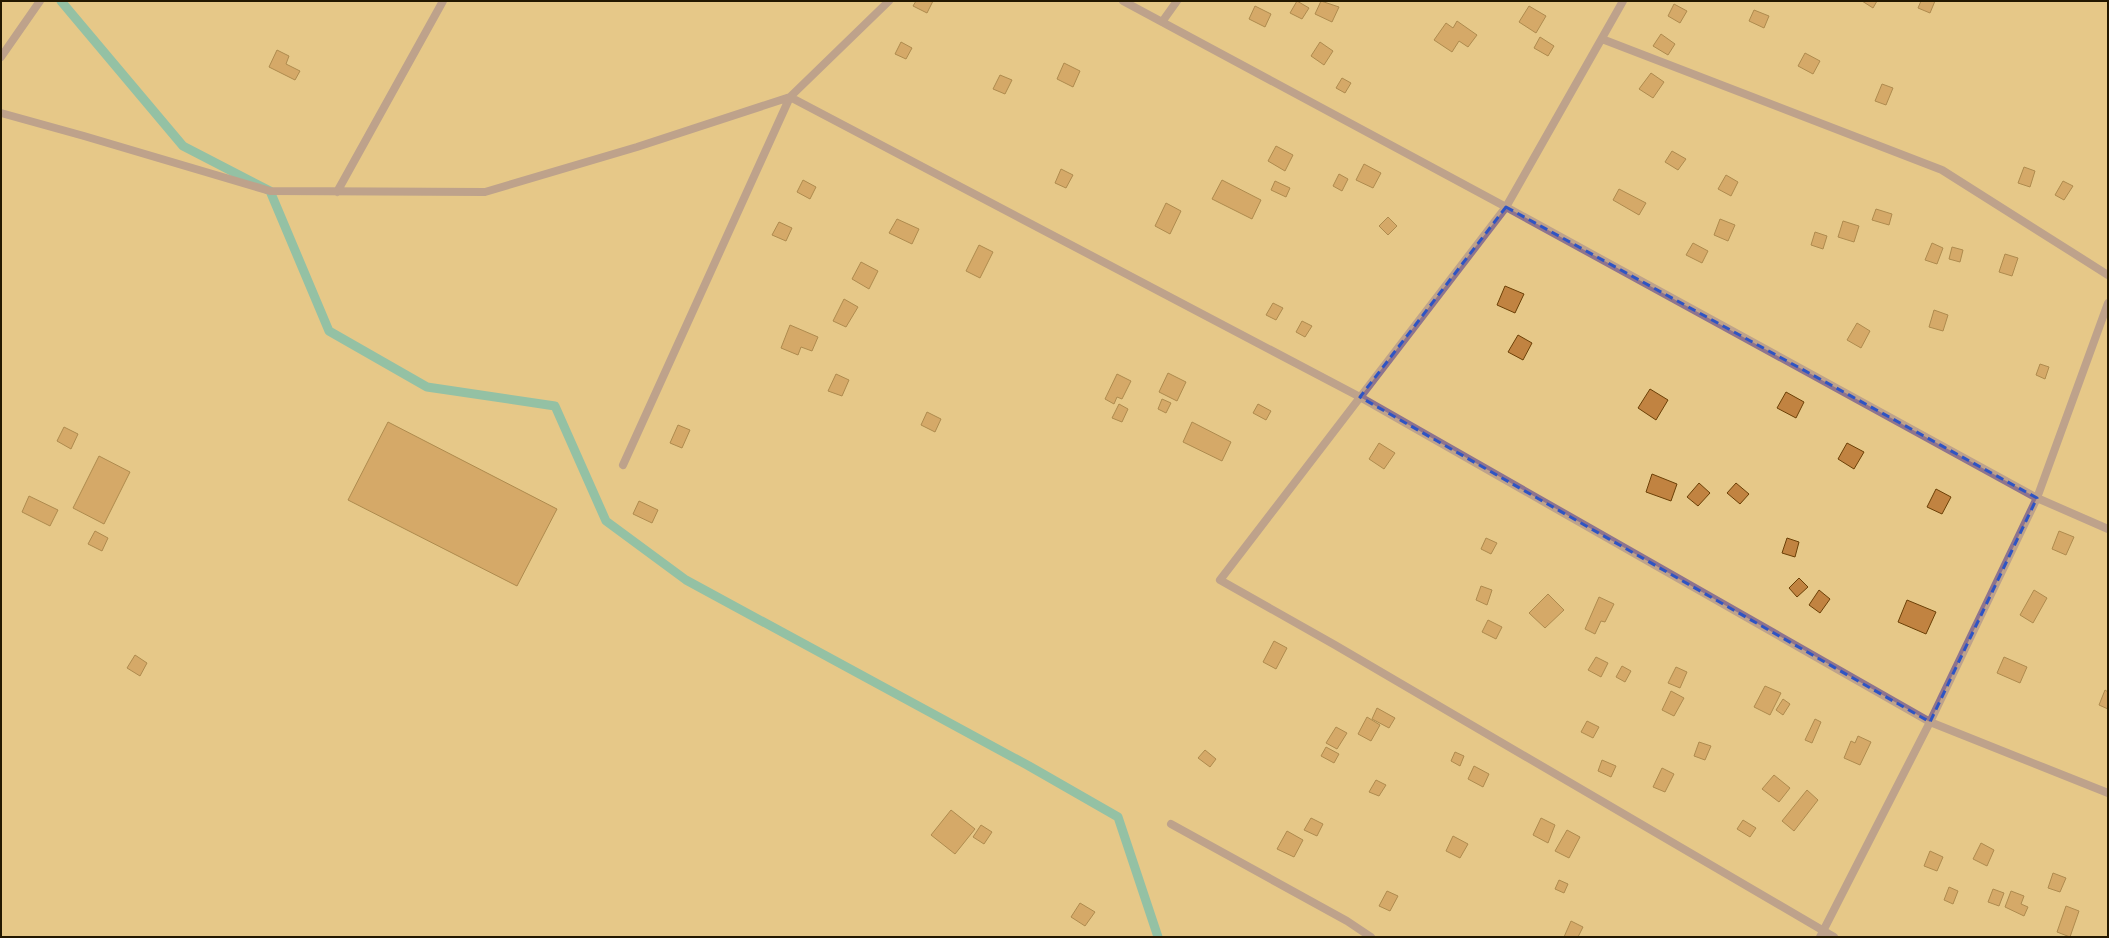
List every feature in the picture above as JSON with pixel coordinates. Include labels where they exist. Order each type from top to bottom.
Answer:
[{"type":"street","points":[[1,57],[40,1]]},
{"type":"street","points":[[337,192],[443,1]]},
{"type":"street","points":[[622,465],[790,97],[889,1]]},
{"type":"street","points":[[1123,1],[1506,207],[2037,498],[2108,529]]},
{"type":"street","points":[[1162,22],[1177,1]]},
{"type":"street","points":[[1623,1],[1506,207],[1220,580],[1342,649],[1822,934],[1834,937]]},
{"type":"street","points":[[1602,39],[1942,170],[2108,275]]},
{"type":"street","points":[[1,113],[270,191],[485,192],[637,147],[790,97],[1360,397],[1930,722],[2108,793]]},
{"type":"street","points":[[1822,934],[1930,722],[2037,498],[2108,303]]},
{"type":"street","points":[[1171,824],[1347,921],[1371,937]]},
{"type":"highlighted area","points":[[1506,207],[2037,498],[1930,722],[1360,397]]},
{"type":"building","points":[[916,1],[933,1],[927,13],[913,6]]},
{"type":"building","points":[[1297,1],[1309,8],[1302,19],[1290,13]]},
{"type":"building","points":[[1321,1],[1339,7],[1332,22],[1315,14]]},
{"type":"building","points":[[1862,1],[1877,1],[1873,8]]},
{"type":"building","points":[[1921,1],[1935,1],[1930,13],[1918,8]]},
{"type":"building","points":[[1674,4],[1687,11],[1680,23],[1668,16]]},
{"type":"building","points":[[1255,6],[1271,14],[1265,27],[1249,19]]},
{"type":"building","points":[[1529,6],[1546,16],[1536,33],[1519,22]]},
{"type":"building","points":[[1754,10],[1769,16],[1764,28],[1749,21]]},
{"type":"building","points":[[1457,21],[1477,35],[1468,47],[1459,41],[1452,52],[1434,40],[1446,23],[1453,28]]},
{"type":"building","points":[[1661,34],[1675,44],[1668,55],[1653,46]]},
{"type":"building","points":[[1540,37],[1554,46],[1548,56],[1534,48]]},
{"type":"building","points":[[901,42],[912,48],[906,59],[895,54]]},
{"type":"building","points":[[1320,42],[1333,51],[1324,65],[1311,56]]},
{"type":"building","points":[[277,50],[289,56],[286,64],[300,71],[295,80],[269,67]]},
{"type":"building","points":[[1805,53],[1820,61],[1813,74],[1798,66]]},
{"type":"building","points":[[1064,63],[1080,71],[1073,87],[1057,79]]},
{"type":"building","points":[[1651,73],[1664,82],[1653,98],[1639,89]]},
{"type":"building","points":[[1000,75],[1012,80],[1005,94],[993,89]]},
{"type":"building","points":[[1342,78],[1351,83],[1345,93],[1336,88]]},
{"type":"building","points":[[1882,84],[1893,88],[1886,105],[1875,101]]},
{"type":"building","points":[[1276,146],[1293,155],[1285,171],[1268,161]]},
{"type":"building","points":[[1672,151],[1686,159],[1678,170],[1665,162]]},
{"type":"building","points":[[1364,164],[1381,173],[1373,188],[1356,180]]},
{"type":"building","points":[[2024,167],[2035,171],[2030,187],[2018,183]]},
{"type":"building","points":[[1061,169],[1073,175],[1066,188],[1055,183]]},
{"type":"building","points":[[1339,174],[1348,179],[1342,191],[1333,186]]},
{"type":"building","points":[[1726,175],[1738,182],[1731,196],[1718,189]]},
{"type":"building","points":[[803,180],[816,187],[810,199],[797,192]]},
{"type":"building","points":[[1222,180],[1261,200],[1252,219],[1212,199]]},
{"type":"building","points":[[1275,181],[1290,188],[1286,197],[1271,190]]},
{"type":"building","points":[[2063,181],[2073,186],[2064,200],[2055,195]]},
{"type":"building","points":[[1619,189],[1646,203],[1639,215],[1613,200]]},
{"type":"building","points":[[1166,203],[1181,211],[1170,234],[1155,226]]},
{"type":"building","points":[[1876,209],[1892,214],[1889,225],[1872,220]]},
{"type":"building","points":[[1388,217],[1397,226],[1388,235],[1379,226]]},
{"type":"building","points":[[897,219],[919,229],[912,244],[889,233]]},
{"type":"building","points":[[1720,219],[1735,225],[1728,241],[1714,235]]},
{"type":"building","points":[[1843,221],[1859,226],[1854,242],[1838,237]]},
{"type":"building","points":[[779,222],[792,228],[786,241],[772,235]]},
{"type":"building","points":[[1815,232],[1827,236],[1823,249],[1811,245]]},
{"type":"building","points":[[1693,243],[1708,251],[1702,263],[1686,255]]},
{"type":"building","points":[[1932,243],[1943,248],[1937,264],[1925,260]]},
{"type":"building","points":[[979,245],[993,252],[980,278],[966,271]]},
{"type":"building","points":[[1952,247],[1963,250],[1960,262],[1949,259]]},
{"type":"building","points":[[2005,254],[2018,258],[2012,276],[1999,272]]},
{"type":"building","points":[[861,262],[878,271],[869,289],[852,279]]},
{"type":"building","points":[[1505,286],[1524,294],[1515,313],[1497,305]]},
{"type":"building","points":[[844,299],[858,307],[846,327],[833,321]]},
{"type":"building","points":[[1273,303],[1283,308],[1276,320],[1266,315]]},
{"type":"building","points":[[1934,310],[1948,315],[1943,331],[1929,327]]},
{"type":"building","points":[[1302,321],[1312,326],[1305,337],[1296,332]]},
{"type":"building","points":[[1857,323],[1870,331],[1861,348],[1847,340]]},
{"type":"building","points":[[790,325],[818,337],[812,351],[801,347],[798,355],[781,348]]},
{"type":"building","points":[[1518,335],[1532,343],[1523,360],[1508,352]]},
{"type":"building","points":[[2040,364],[2049,367],[2045,379],[2036,375]]},
{"type":"building","points":[[1168,373],[1186,382],[1177,401],[1159,392]]},
{"type":"building","points":[[836,374],[849,380],[842,396],[828,391]]},
{"type":"building","points":[[1117,374],[1131,381],[1122,399],[1117,397],[1114,404],[1105,399]]},
{"type":"building","points":[[1650,389],[1668,400],[1656,420],[1638,408]]},
{"type":"building","points":[[1786,392],[1804,402],[1796,418],[1777,408]]},
{"type":"building","points":[[1162,399],[1171,403],[1166,413],[1158,409]]},
{"type":"building","points":[[1119,404],[1128,409],[1122,422],[1112,418]]},
{"type":"building","points":[[1258,404],[1271,411],[1266,420],[1253,413]]},
{"type":"building","points":[[927,412],[941,419],[935,432],[921,425]]},
{"type":"building","points":[[388,422],[557,509],[517,586],[348,500]]},
{"type":"building","points":[[1192,422],[1231,442],[1222,461],[1183,442]]},
{"type":"building","points":[[678,425],[690,430],[682,448],[670,443]]},
{"type":"building","points":[[64,427],[78,434],[71,449],[57,441]]},
{"type":"building","points":[[1379,443],[1395,453],[1384,469],[1369,459]]},
{"type":"building","points":[[1847,443],[1864,452],[1854,469],[1838,459]]},
{"type":"building","points":[[99,456],[130,472],[104,524],[73,508]]},
{"type":"building","points":[[1652,474],[1677,484],[1671,501],[1646,492]]},
{"type":"building","points":[[1699,483],[1710,493],[1698,506],[1687,497]]},
{"type":"building","points":[[1736,483],[1749,494],[1740,504],[1727,493]]},
{"type":"building","points":[[1936,489],[1951,497],[1942,514],[1927,507]]},
{"type":"building","points":[[29,496],[58,510],[50,526],[22,512]]},
{"type":"building","points":[[639,501],[658,510],[652,523],[633,514]]},
{"type":"building","points":[[95,531],[108,538],[102,551],[88,544]]},
{"type":"building","points":[[2059,531],[2074,537],[2066,555],[2052,549]]},
{"type":"building","points":[[1486,538],[1497,543],[1491,554],[1481,549]]},
{"type":"building","points":[[1787,538],[1799,542],[1795,557],[1782,553]]},
{"type":"building","points":[[1799,578],[1808,587],[1797,597],[1789,588]]},
{"type":"building","points":[[1481,586],[1492,590],[1487,605],[1476,600]]},
{"type":"building","points":[[1819,590],[1830,599],[1820,613],[1809,605]]},
{"type":"building","points":[[2034,590],[2047,598],[2033,623],[2020,615]]},
{"type":"building","points":[[1548,594],[1564,610],[1545,628],[1529,613]]},
{"type":"building","points":[[1599,597],[1614,604],[1605,622],[1601,621],[1595,634],[1585,629]]},
{"type":"building","points":[[1907,600],[1936,612],[1926,634],[1898,622]]},
{"type":"building","points":[[1488,620],[1502,627],[1496,639],[1482,632]]},
{"type":"building","points":[[1274,641],[1287,648],[1276,669],[1263,662]]},
{"type":"building","points":[[135,655],[147,663],[140,676],[127,668]]},
{"type":"building","points":[[1596,657],[1608,663],[1601,677],[1588,670]]},
{"type":"building","points":[[2004,657],[2027,667],[2020,683],[1997,673]]},
{"type":"building","points":[[1622,666],[1631,671],[1625,682],[1616,677]]},
{"type":"building","points":[[1676,667],[1687,672],[1680,688],[1668,683]]},
{"type":"building","points":[[1765,686],[1781,693],[1770,715],[1754,707]]},
{"type":"building","points":[[2105,690],[2108,692],[2108,709],[2099,705]]},
{"type":"building","points":[[1671,691],[1684,698],[1674,716],[1662,710]]},
{"type":"building","points":[[1783,699],[1790,704],[1783,715],[1776,710]]},
{"type":"building","points":[[1377,708],[1395,718],[1389,728],[1372,719]]},
{"type":"building","points":[[1367,717],[1380,725],[1371,741],[1358,734]]},
{"type":"building","points":[[1815,719],[1821,722],[1812,743],[1805,740]]},
{"type":"building","points":[[1587,721],[1599,727],[1593,738],[1581,732]]},
{"type":"building","points":[[1336,727],[1347,733],[1337,749],[1326,743]]},
{"type":"building","points":[[1858,736],[1871,742],[1860,765],[1844,758],[1851,741],[1855,743]]},
{"type":"building","points":[[1699,742],[1711,746],[1705,760],[1694,756]]},
{"type":"building","points":[[1326,747],[1339,754],[1334,763],[1321,756]]},
{"type":"building","points":[[1205,750],[1216,759],[1210,767],[1198,758]]},
{"type":"building","points":[[1455,752],[1464,756],[1460,766],[1451,761]]},
{"type":"building","points":[[1602,760],[1616,766],[1611,777],[1598,771]]},
{"type":"building","points":[[1474,766],[1489,774],[1483,787],[1468,779]]},
{"type":"building","points":[[1662,768],[1674,774],[1665,792],[1653,787]]},
{"type":"building","points":[[1774,775],[1790,788],[1779,802],[1762,789]]},
{"type":"building","points":[[1376,780],[1386,785],[1379,796],[1369,792]]},
{"type":"building","points":[[1807,790],[1818,800],[1794,831],[1782,821]]},
{"type":"building","points":[[951,810],[975,829],[955,854],[931,835]]},
{"type":"building","points":[[1311,818],[1323,824],[1317,836],[1304,830]]},
{"type":"building","points":[[1541,818],[1555,825],[1548,843],[1533,835]]},
{"type":"building","points":[[1743,820],[1756,828],[1750,837],[1737,829]]},
{"type":"building","points":[[981,825],[992,832],[984,844],[973,837]]},
{"type":"building","points":[[1567,830],[1580,837],[1569,858],[1555,851]]},
{"type":"building","points":[[1287,831],[1303,840],[1294,857],[1277,849]]},
{"type":"building","points":[[1453,836],[1468,844],[1460,858],[1446,851]]},
{"type":"building","points":[[1981,843],[1994,850],[1987,866],[1973,859]]},
{"type":"building","points":[[1930,851],[1943,857],[1937,871],[1924,866]]},
{"type":"building","points":[[2053,873],[2066,878],[2060,892],[2048,888]]},
{"type":"building","points":[[1559,880],[1568,884],[1564,893],[1555,889]]},
{"type":"building","points":[[1949,887],[1958,891],[1953,904],[1944,900]]},
{"type":"building","points":[[1993,889],[2004,893],[1999,906],[1988,902]]},
{"type":"building","points":[[1387,891],[1398,896],[1390,911],[1379,906]]},
{"type":"building","points":[[2011,891],[2024,896],[2021,904],[2028,907],[2024,916],[2005,907]]},
{"type":"building","points":[[1080,903],[1095,912],[1085,926],[1071,917]]},
{"type":"building","points":[[2066,906],[2079,911],[2070,937],[2057,932]]},
{"type":"building","points":[[1571,921],[1583,927],[1578,937],[1564,937]]},
{"type":"waterway","points":[[61,1],[183,146],[270,191],[329,331],[427,387],[555,406],[606,521],[686,580],[1029,766],[1118,817],[1158,937]]}]
